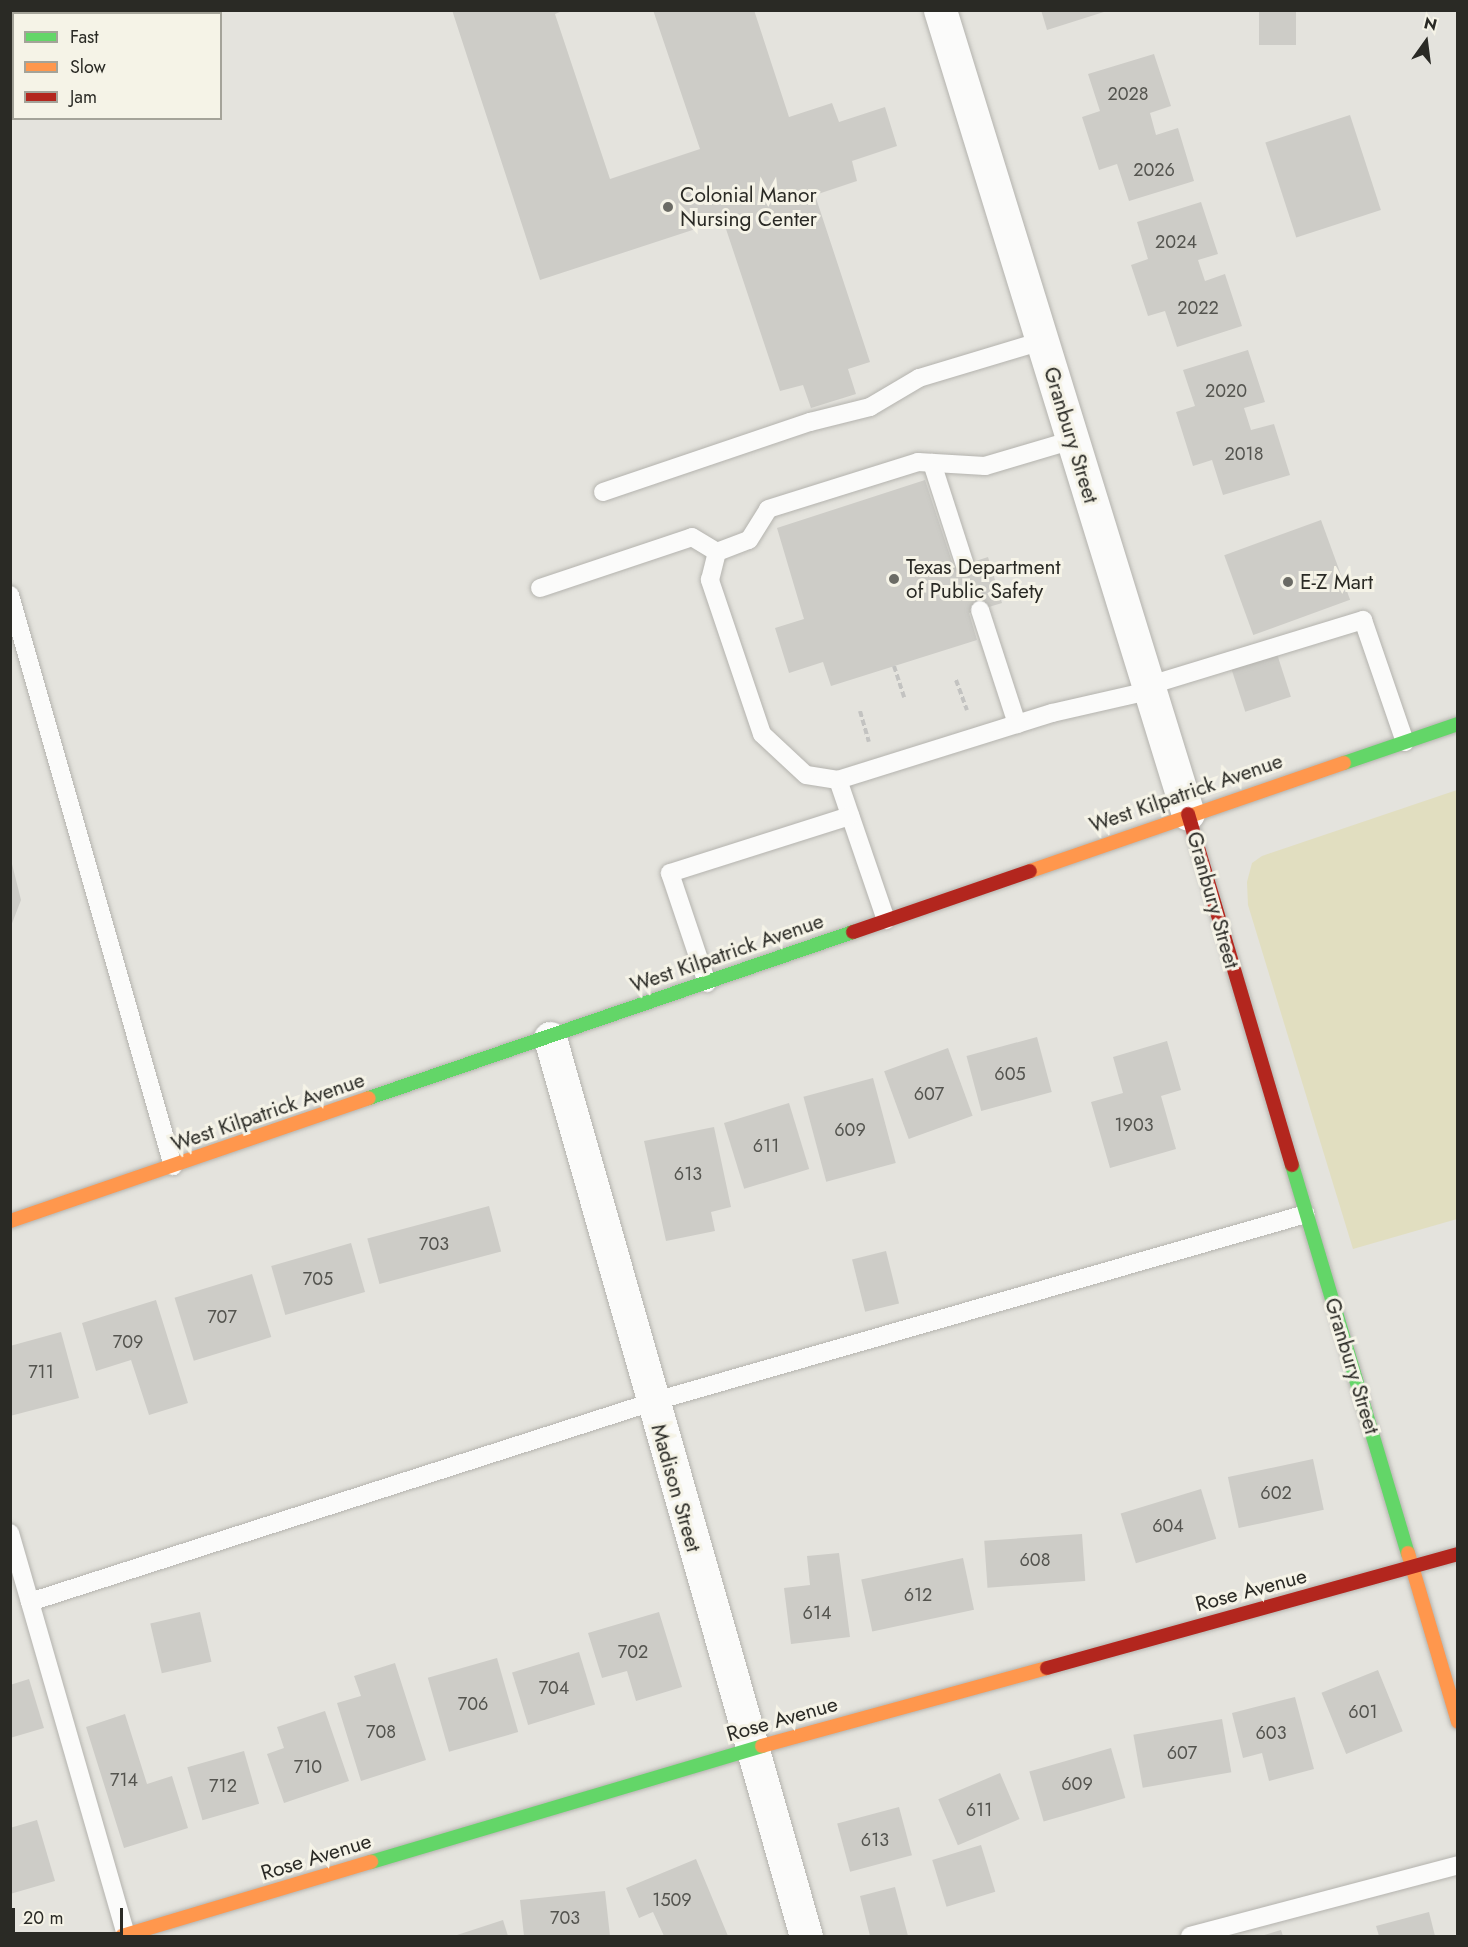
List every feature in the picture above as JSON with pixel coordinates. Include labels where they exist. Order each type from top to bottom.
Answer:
[{"type":"street","name":"Granbury Street","points":[[940,10],[1188,814],[1458,1722]]},
{"type":"street","name":"West Kilpatrick Avenue","points":[[10,1221],[550,1038],[1188,814],[1458,724]]},
{"type":"street","name":"Madison Street","points":[[550,1038],[749,1750],[806,1936]]},
{"type":"street","name":"Rose Avenue","points":[[124,1936],[749,1750],[1458,1554]]},
{"type":"lane","points":[[603,492],[810,422],[870,407],[919,378],[1042,341]]},
{"type":"lane","points":[[717,552],[749,540],[768,509],[918,462],[985,466],[1073,440]]},
{"type":"lane","points":[[932,463],[965,565]]},
{"type":"lane","points":[[540,588],[692,537],[717,552]]},
{"type":"lane","points":[[717,552],[710,580],[762,734],[806,775],[838,780],[1017,724],[1148,689],[1363,620],[1405,742]]},
{"type":"lane","points":[[10,595],[173,1166]]},
{"type":"lane","points":[[980,610],[1017,724]]},
{"type":"lane","points":[[838,780],[886,920]]},
{"type":"lane","points":[[707,983],[670,873],[850,816]]},
{"type":"lane","points":[[30,1602],[652,1402],[1306,1214]]},
{"type":"lane","points":[[10,1533],[124,1936]]},
{"type":"lane","points":[[1190,1936],[1458,1865]]},
{"type":"path","points":[[894,666],[904,697]]},
{"type":"shaded area","points":[[1457,790],[1457,1219],[1353,1249],[1248,905],[1247,882],[1252,863],[1262,856]]},
{"type":"building","name":"Colonial Manor Nursing Center","points":[[452,10],[565,10],[555,14],[610,179],[700,149],[653,10],[754,10],[789,117],[832,103],[839,122],[885,107],[897,146],[852,161],[857,181],[815,195],[870,362],[848,369],[856,394],[811,408],[803,385],[780,391],[723,220],[540,280]]},
{"type":"building","points":[[1041,10],[1107,10],[1107,11],[1047,30]]},
{"type":"building","points":[[1259,10],[1296,10],[1296,45],[1259,45]]},
{"type":"building","points":[[1154,54],[1171,106],[1150,113],[1156,135],[1178,128],[1194,181],[1129,201],[1117,164],[1099,170],[1082,117],[1100,111],[1088,74]]},
{"type":"building","points":[[1350,115],[1381,210],[1296,238],[1265,143]]},
{"type":"building","points":[[1201,202],[1218,254],[1198,260],[1205,281],[1225,274],[1242,326],[1177,347],[1165,311],[1148,316],[1131,265],[1148,259],[1137,222]]},
{"type":"building","points":[[1248,350],[1265,402],[1244,408],[1251,430],[1274,424],[1290,475],[1223,495],[1212,460],[1193,466],[1176,412],[1195,406],[1183,370]]},
{"type":"building","name":"Texas Department of Public Safety","points":[[925,480],[954,568],[988,557],[1002,603],[969,613],[977,640],[831,686],[823,662],[789,673],[775,628],[804,619],[777,528]]},
{"type":"building","name":"E-Z Mart","points":[[1321,520],[1350,600],[1253,635],[1224,555]]},
{"type":"building","points":[[1277,654],[1291,697],[1245,712],[1231,669]]},
{"type":"building","points":[[10,856],[21,900],[11,926],[10,926]]},
{"type":"building","points":[[1037,1037],[1052,1092],[981,1111],[966,1056]]},
{"type":"building","points":[[1167,1041],[1181,1090],[1161,1096],[1176,1149],[1110,1168],[1091,1102],[1123,1093],[1113,1057]]},
{"type":"building","points":[[948,1048],[973,1116],[909,1139],[884,1071]]},
{"type":"building","points":[[873,1078],[896,1163],[826,1182],[803,1097]]},
{"type":"building","points":[[789,1103],[809,1169],[744,1189],[724,1123]]},
{"type":"building","points":[[714,1127],[731,1207],[711,1212],[715,1231],[666,1241],[644,1141]]},
{"type":"building","points":[[489,1206],[501,1251],[379,1284],[367,1239]]},
{"type":"building","points":[[351,1243],[365,1292],[285,1315],[271,1266]]},
{"type":"building","points":[[886,1251],[899,1303],[865,1312],[852,1259]]},
{"type":"building","points":[[252,1274],[271,1337],[194,1361],[175,1298]]},
{"type":"building","points":[[156,1300],[188,1403],[149,1415],[131,1360],[96,1371],[82,1323]]},
{"type":"building","points":[[61,1332],[79,1398],[10,1416],[10,1346]]},
{"type":"building","points":[[1313,1459],[1324,1510],[1239,1528],[1228,1477]]},
{"type":"building","points":[[1201,1489],[1216,1539],[1136,1563],[1121,1514]]},
{"type":"building","points":[[1082,1534],[1085,1581],[988,1588],[984,1541]]},
{"type":"building","points":[[839,1553],[850,1637],[791,1644],[784,1588],[810,1585],[807,1556]]},
{"type":"building","points":[[963,1558],[974,1610],[872,1631],[861,1580]]},
{"type":"building","points":[[200,1612],[211,1662],[162,1673],[150,1623]]},
{"type":"building","points":[[659,1612],[682,1687],[636,1701],[627,1671],[602,1678],[588,1633]]},
{"type":"building","points":[[579,1652],[595,1705],[528,1725],[512,1672]]},
{"type":"building","points":[[497,1658],[518,1732],[449,1752],[428,1678]]},
{"type":"building","points":[[395,1663],[426,1760],[361,1781],[337,1703],[361,1696],[354,1676]]},
{"type":"building","points":[[1378,1670],[1403,1731],[1346,1754],[1321,1693]]},
{"type":"building","points":[[29,1679],[44,1728],[10,1738],[10,1685]]},
{"type":"building","points":[[1295,1697],[1314,1769],[1269,1781],[1262,1753],[1243,1758],[1232,1713]]},
{"type":"building","points":[[325,1711],[349,1781],[284,1803],[267,1754],[284,1748],[277,1727]]},
{"type":"building","points":[[125,1714],[147,1784],[172,1776],[188,1828],[124,1848],[86,1727]]},
{"type":"building","points":[[1222,1719],[1231,1772],[1143,1788],[1133,1735]]},
{"type":"building","points":[[1111,1748],[1125,1798],[1044,1821],[1029,1771]]},
{"type":"building","points":[[244,1751],[259,1804],[202,1820],[187,1767]]},
{"type":"building","points":[[1000,1773],[1020,1819],[958,1845],[938,1799]]},
{"type":"building","points":[[899,1807],[912,1855],[850,1872],[837,1824]]},
{"type":"building","points":[[37,1820],[55,1881],[10,1894],[10,1828]]},
{"type":"building","points":[[981,1845],[995,1892],[947,1907],[932,1860]]},
{"type":"building","points":[[696,1859],[728,1936],[664,1936],[653,1912],[639,1918],[626,1888]]},
{"type":"building","points":[[895,1887],[908,1936],[870,1936],[860,1896]]},
{"type":"building","points":[[605,1891],[610,1936],[524,1936],[520,1900]]},
{"type":"building","points":[[1429,1912],[1435,1936],[1379,1936],[1376,1926]]},
{"type":"building","points":[[503,1920],[508,1936],[454,1936]]},
{"type":"building","points":[[1281,1930],[1283,1936],[1261,1936]]},
{"type":"traffic: fast","points":[[1344,763],[1458,724]]},
{"type":"traffic: fast","points":[[369,1098],[853,932]]},
{"type":"traffic: fast","points":[[1292,1165],[1408,1553]]},
{"type":"traffic: fast","points":[[371,1862],[762,1746]]},
{"type":"traffic: slow","points":[[1030,871],[1344,763]]},
{"type":"traffic: slow","points":[[10,1221],[369,1098]]},
{"type":"traffic: slow","points":[[1408,1553],[1458,1722]]},
{"type":"traffic: slow","points":[[762,1746],[1047,1668]]},
{"type":"traffic: slow","points":[[122,1936],[371,1862]]},
{"type":"traffic: jam","points":[[1188,814],[1292,1165]]},
{"type":"traffic: jam","points":[[853,932],[1030,871]]},
{"type":"traffic: jam","points":[[1047,1668],[1458,1554]]},
{"type":"place","name":"Colonial Manor Nursing Center","points":[[668,207]]},
{"type":"place","name":"Texas Department of Public Safety","points":[[894,579]]},
{"type":"place","name":"E-Z Mart","points":[[1288,582]]}]
